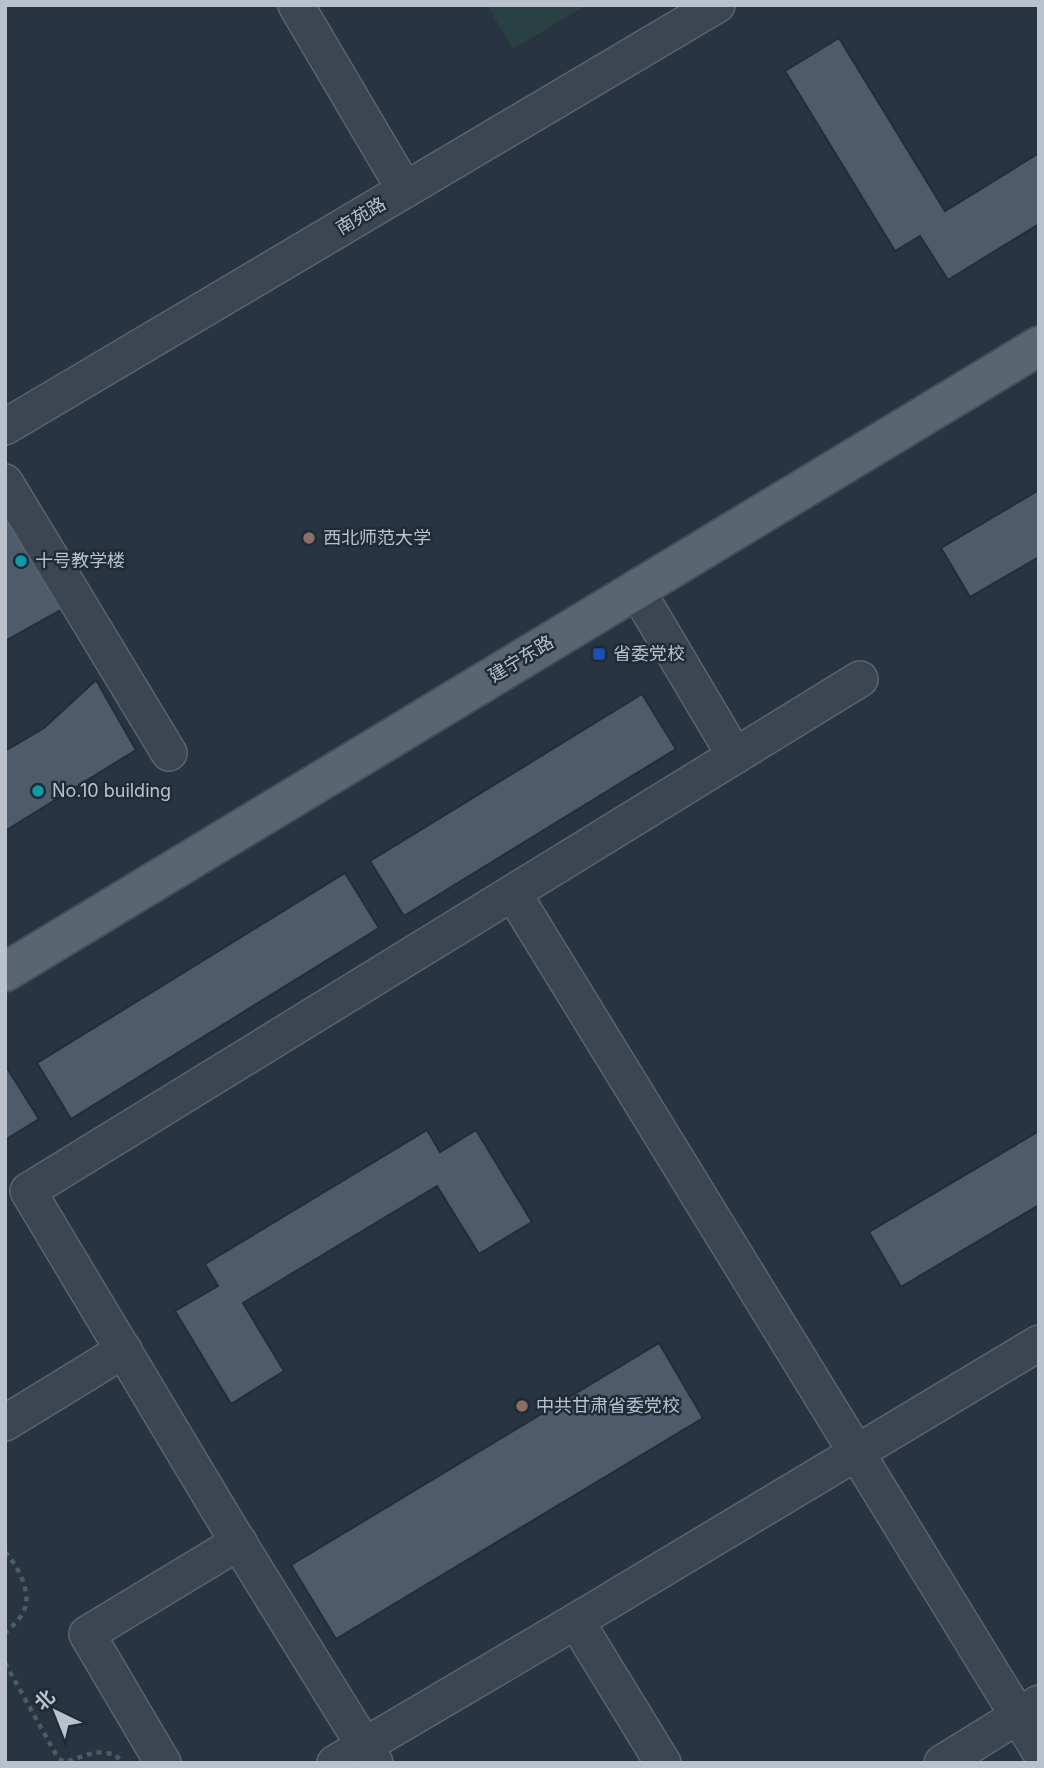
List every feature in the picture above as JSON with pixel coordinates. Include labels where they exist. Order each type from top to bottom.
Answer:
[{"type":"main road","name":"建宁东路","points":[[5,972],[1039,346]]},
{"type":"street","points":[[296,5],[405,190]]},
{"type":"street","name":"南苑路","points":[[5,427],[717,5]]},
{"type":"street","points":[[5,482],[169,753]]},
{"type":"street","points":[[636,589],[735,756]]},
{"type":"street","points":[[860,679],[28,1191],[239,1542],[358,1757],[576,1621],[1039,1343]]},
{"type":"street","points":[[513,892],[856,1453],[1028,1710],[1039,1750]]},
{"type":"street","points":[[5,1423],[124,1350]]},
{"type":"street","points":[[163,1763],[87,1634],[239,1542]]},
{"type":"street","points":[[576,1621],[663,1763]]},
{"type":"street","points":[[942,1763],[1028,1710]]},
{"type":"path","points":[[5,1552],[23,1580],[26,1606],[14,1625],[5,1633]]},
{"type":"path","points":[[5,1663],[58,1758],[65,1762],[96,1752],[114,1754],[124,1763]]},
{"type":"green space","points":[[487,5],[586,5],[513,49]]},
{"type":"building","points":[[839,38],[945,211],[1039,153],[1039,224],[948,280],[920,236],[895,251],[785,71]]},
{"type":"building","points":[[1039,490],[1039,557],[970,597],[941,548]]},
{"type":"building","name":"十号教学楼","points":[[5,515],[66,607],[5,641]]},
{"type":"building","name":"No.10 building","points":[[96,680],[136,750],[5,831],[5,751],[44,728]]},
{"type":"building","points":[[642,694],[676,749],[404,916],[370,861]]},
{"type":"building","points":[[345,873],[379,928],[71,1119],[37,1063]]},
{"type":"building","points":[[5,1065],[39,1119],[5,1140]]},
{"type":"building","points":[[427,1130],[440,1152],[476,1130],[532,1222],[479,1254],[437,1186],[243,1303],[284,1371],[231,1404],[175,1311],[218,1286],[205,1264]]},
{"type":"building","points":[[1039,1131],[1039,1205],[901,1287],[869,1232]]},
{"type":"building","points":[[659,1343],[703,1418],[336,1639],[291,1565]]},
{"type":"place","name":"西北师范大学","points":[[309,538]]},
{"type":"place","name":"十号教学楼","points":[[21,561]]},
{"type":"place","name":"省委党校","points":[[599,654]]},
{"type":"place","name":"No.10 building","points":[[38,791]]},
{"type":"place","name":"中共甘肃省委党校","points":[[522,1406]]}]
